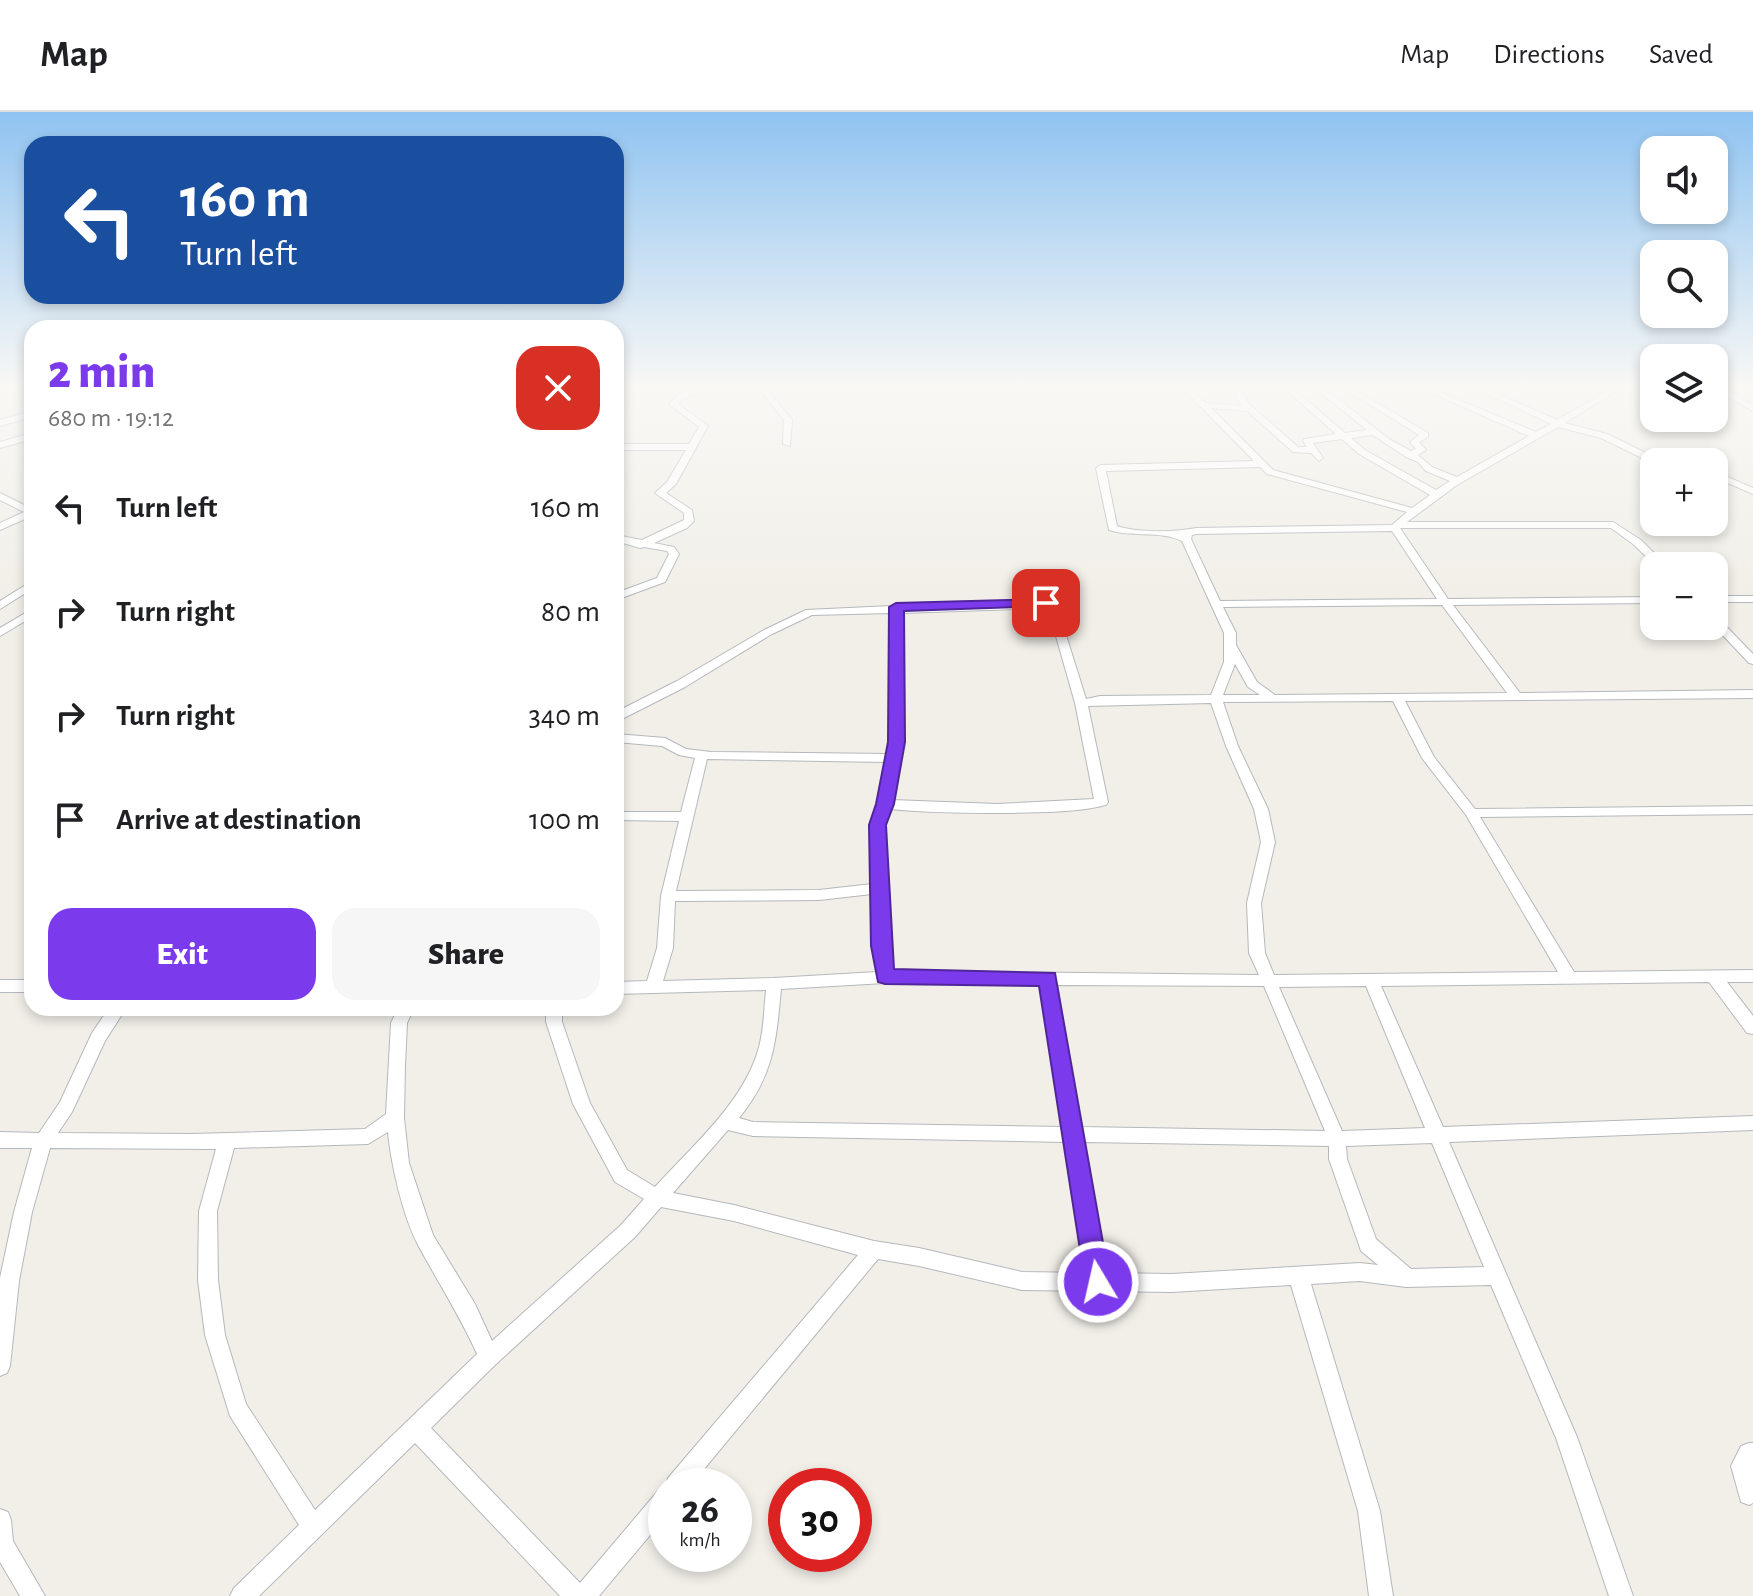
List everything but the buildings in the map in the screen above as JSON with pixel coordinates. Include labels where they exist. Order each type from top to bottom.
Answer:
[{"type":"street","points":[[640,545],[689,521],[689,512],[660,493],[671,484],[688,456]]},
{"type":"street","points":[[1254,456],[1275,474],[1414,511]]},
{"type":"street","points":[[1369,456],[1436,494]]},
{"type":"street","points":[[1412,456],[1429,469],[1458,481]]},
{"type":"street","points":[[1396,526],[1436,494],[1499,456]]},
{"type":"street","points":[[1186,539],[1172,533],[1123,532],[1112,528],[1101,468],[1262,464]]},
{"type":"street","points":[[1728,480],[1753,491]]},
{"type":"street","points":[[0,496],[24,508]]},
{"type":"street","points":[[0,527],[24,516]]},
{"type":"street","points":[[1406,1278],[1368,1245],[1338,1159],[1337,1139],[1257,953],[1254,903],[1268,842],[1261,809],[1232,746],[1216,699],[1230,662],[1230,633],[1186,539],[1187,533],[1396,526],[1613,525],[1647,552]]},
{"type":"street","points":[[1396,526],[1445,602],[1516,696]]},
{"type":"street","points":[[624,540],[670,549],[674,554],[661,580],[624,594]]},
{"type":"street","points":[[0,606],[24,590]]},
{"type":"street","points":[[1728,599],[1753,599]]},
{"type":"street","points":[[1217,604],[1640,600]]},
{"type":"street","points":[[624,713],[797,617],[826,610],[1052,605],[1081,703],[1101,797],[1095,806],[885,804]]},
{"type":"street","points":[[885,977],[877,825],[885,804],[894,758],[896,607]]},
{"type":"street","points":[[0,633],[24,617]]},
{"type":"street","points":[[1728,635],[1753,661]]},
{"type":"street","points":[[1230,644],[1252,684],[1264,694],[1278,698]]},
{"type":"street","points":[[1081,703],[1753,694]]},
{"type":"street","points":[[1398,699],[1428,758],[1471,813],[1570,979]]},
{"type":"street","points":[[624,739],[665,742],[683,752],[702,755],[894,758]]},
{"type":"street","points":[[653,987],[665,948],[668,896],[702,755]]},
{"type":"street","points":[[1471,813],[1753,810]]},
{"type":"street","points":[[624,816],[685,817]]},
{"type":"street","points":[[668,896],[819,895],[881,888]]},
{"type":"street","points":[[1713,976],[1753,1028]]},
{"type":"street","points":[[624,988],[774,984],[885,977],[1371,980],[1753,976]]},
{"type":"street","points":[[1048,978],[1098,1282]]},
{"type":"street","points":[[1371,980],[1566,1437],[1621,1596]]},
{"type":"street","points":[[242,1596],[489,1357],[628,1231],[725,1122],[760,1068],[768,1045],[774,984]]},
{"type":"street","points":[[0,986],[24,986]]},
{"type":"street","points":[[0,1366],[9,1281],[23,1212],[43,1141],[66,1107],[98,1038],[113,1016]]},
{"type":"street","points":[[402,1016],[399,1023],[395,1118],[400,1163],[425,1239],[468,1311],[489,1357]]},
{"type":"street","points":[[554,1016],[582,1104],[601,1143],[621,1176],[658,1198],[734,1213],[874,1250],[1022,1281],[1172,1283],[1360,1272],[1406,1278],[1499,1276]]},
{"type":"street","points":[[0,1140],[227,1141],[368,1136],[395,1118]]},
{"type":"street","points":[[725,1122],[753,1129],[1337,1139],[1753,1123]]},
{"type":"street","points":[[227,1141],[208,1211],[208,1280],[215,1335],[237,1409],[313,1527]]},
{"type":"street","points":[[691,1468],[874,1250]]},
{"type":"street","points":[[1294,1276],[1299,1278],[1369,1511],[1381,1596]]},
{"type":"street","points":[[416,1428],[576,1596]]},
{"type":"street","points":[[1749,1494],[1742,1466],[1749,1454],[1753,1454]]},
{"type":"street","points":[[0,1520],[1,1545],[33,1596]]},
{"type":"street","points":[[584,1596],[648,1520]]},
{"type":"route","points":[[1046,603],[896,607],[896,742],[885,804],[877,825],[881,946],[885,977],[1048,978],[1098,1282]]}]
